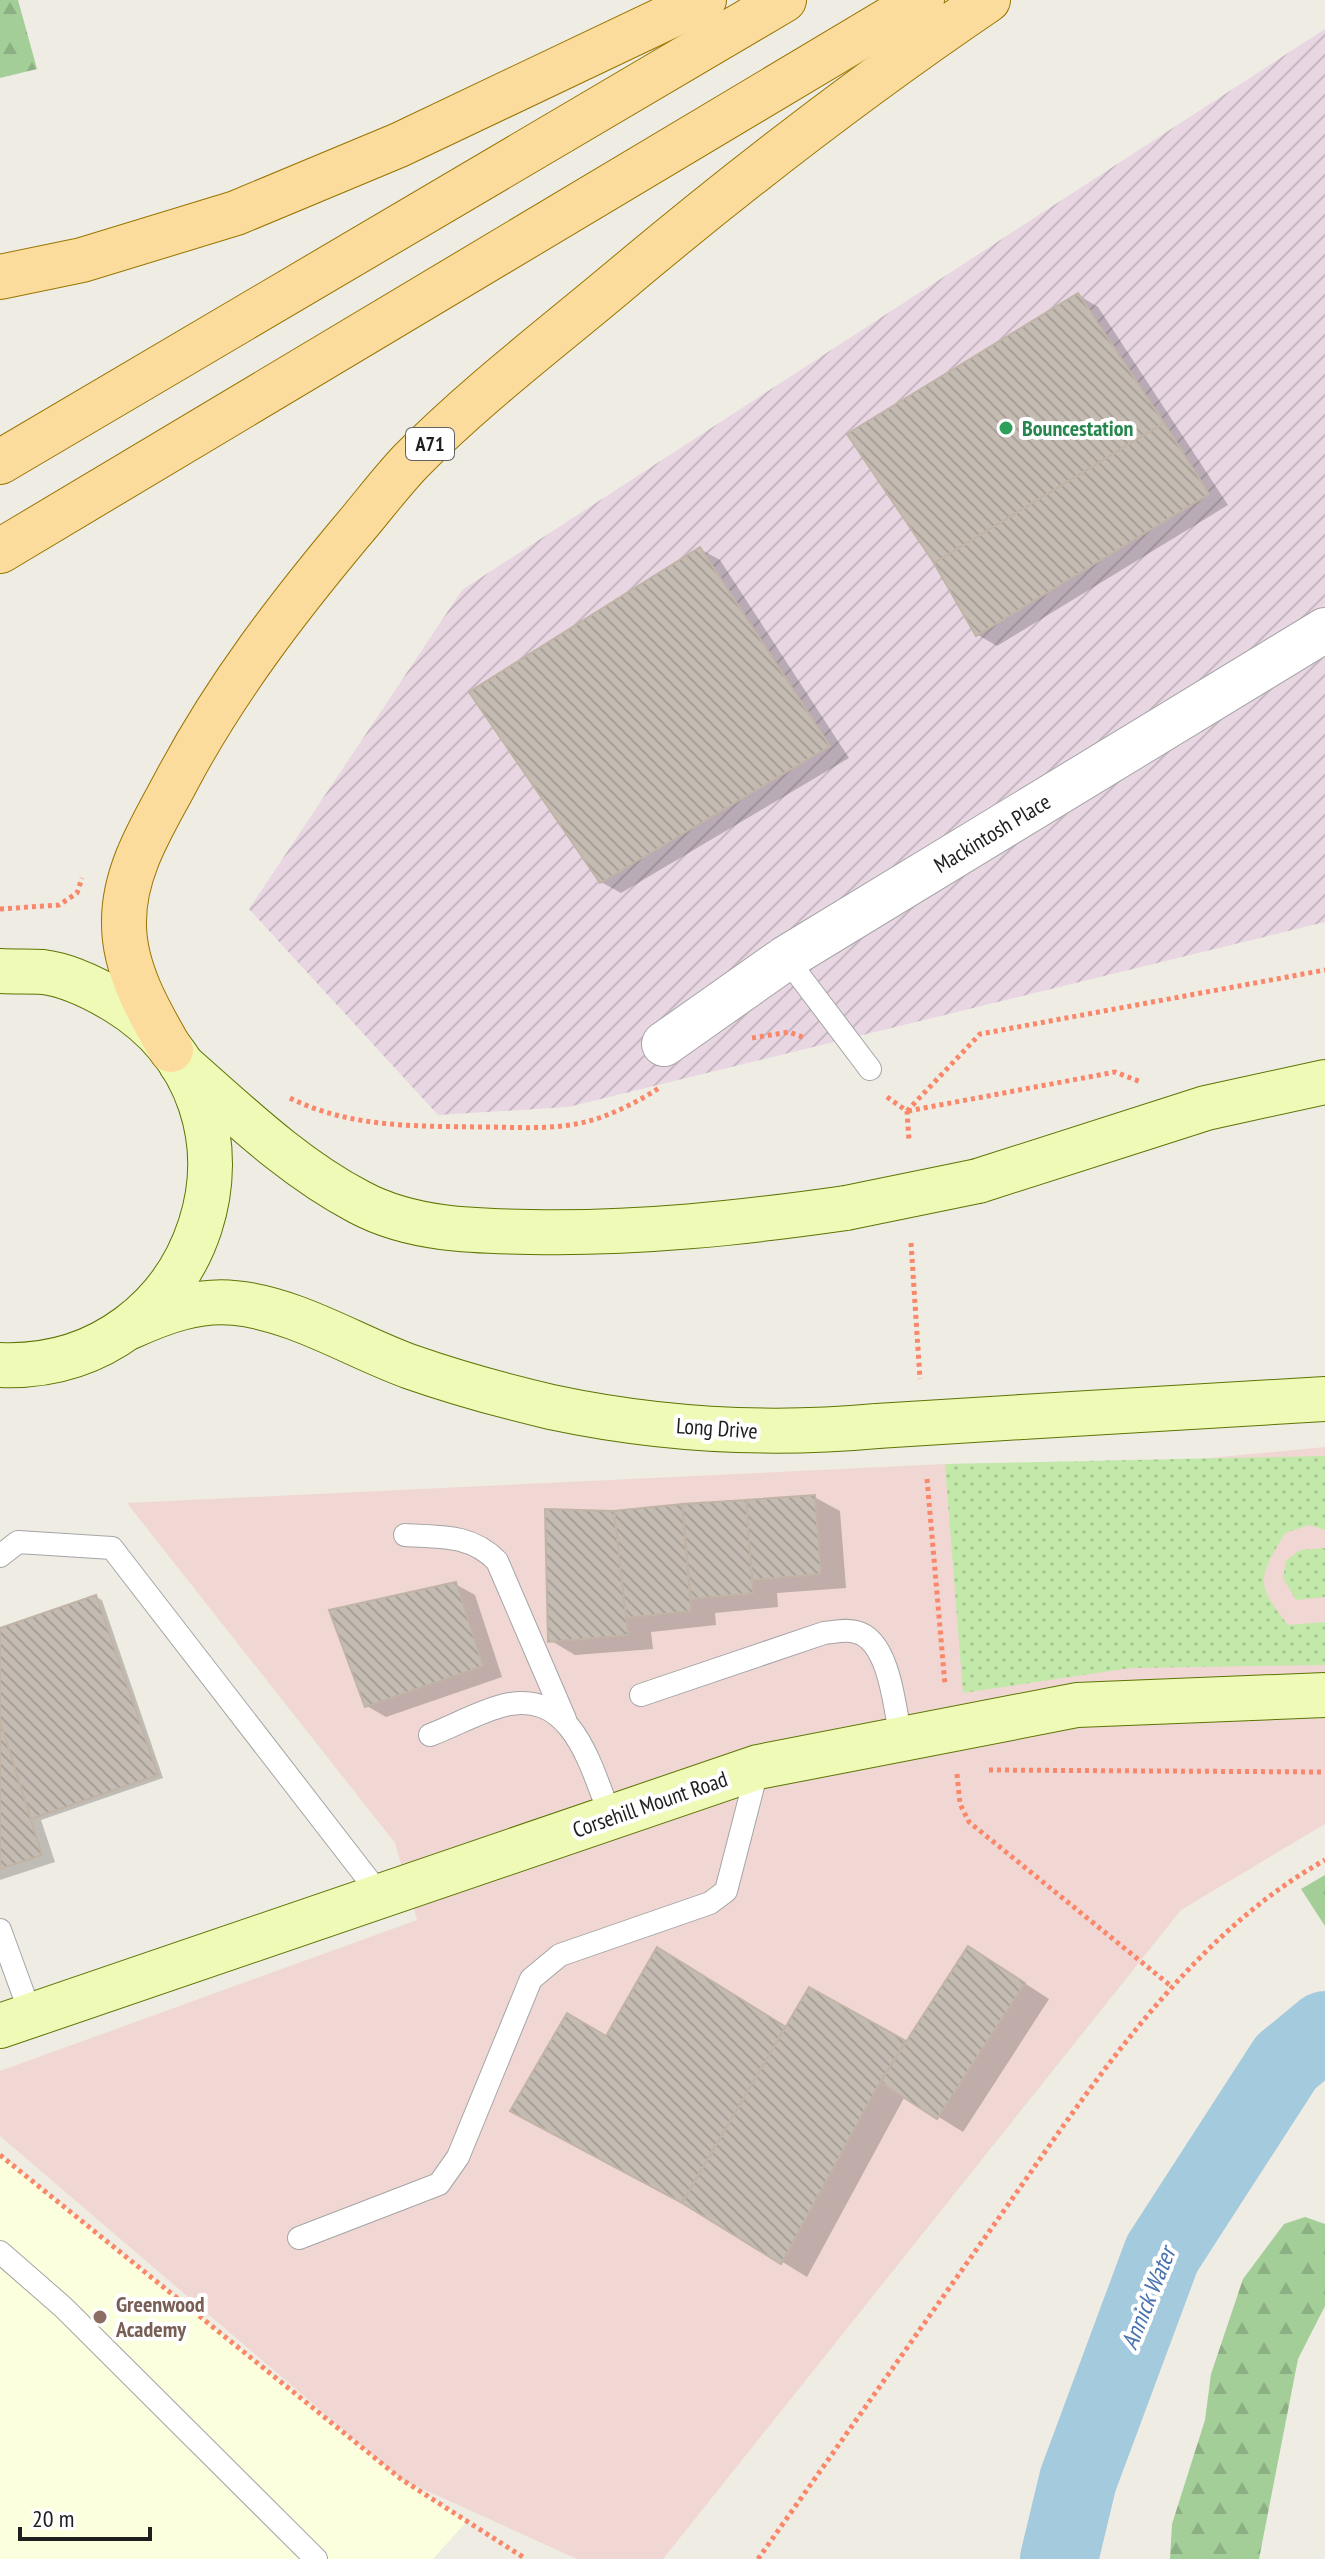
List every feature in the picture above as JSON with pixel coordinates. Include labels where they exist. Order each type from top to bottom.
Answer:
[{"type":"main road","points":[[0,277],[82,260],[236,213],[399,145],[704,0]]},
{"type":"main road","points":[[0,462],[784,0]]},
{"type":"main road","points":[[0,551],[922,0]]},
{"type":"main road","name":"A71","points":[[176,1057],[145,1006],[129,960],[123,925],[126,892],[137,854],[212,715],[289,606],[411,461],[519,365],[740,180],[887,69],[988,0]]},
{"type":"main road","points":[[0,971],[45,972],[93,987],[136,1013],[176,1057],[268,1140],[324,1182],[361,1204],[399,1218],[463,1231],[664,1231],[846,1208],[978,1181],[1206,1108],[1325,1082]]},
{"type":"main road","points":[[0,1365],[30,1366],[83,1354],[130,1327],[166,1294],[192,1252],[207,1206],[210,1157],[201,1109],[176,1057]]},
{"type":"main road","name":"Long Drive","points":[[130,1327],[168,1310],[234,1303],[287,1318],[412,1367],[553,1407],[742,1432],[812,1432],[1325,1399]]},
{"type":"main road","name":"Corsehill Mount Road","points":[[16,2021],[758,1767],[1077,1705],[1325,1695]]},
{"type":"street","name":"Mackintosh Place","points":[[663,1065],[786,958],[1325,630]]},
{"type":"lane","points":[[786,958],[870,1069]]},
{"type":"lane","points":[[405,1535],[462,1539],[481,1545],[497,1561],[611,1817]]},
{"type":"lane","points":[[0,1556],[18,1542],[112,1548],[381,1896]]},
{"type":"lane","points":[[641,1695],[824,1633],[855,1631],[878,1647],[884,1660],[901,1740]]},
{"type":"lane","points":[[430,1735],[503,1705],[526,1702],[545,1706],[565,1719]]},
{"type":"lane","points":[[299,2238],[439,2184],[458,2157],[531,1979],[560,1955],[710,1903],[726,1891],[758,1767]]},
{"type":"lane","points":[[0,1930],[16,2021]]},
{"type":"lane","points":[[0,2252],[63,2307],[316,2559]]},
{"type":"path","points":[[0,909],[59,905],[77,893],[87,864]]},
{"type":"path","points":[[909,1141],[907,1111],[980,1034],[1325,970]]},
{"type":"path","points":[[749,1039],[789,1032],[818,1042]]},
{"type":"path","points":[[286,1096],[308,1107],[373,1124],[548,1128],[582,1123],[637,1102],[663,1065]]},
{"type":"path","points":[[883,1095],[907,1111],[1115,1072],[1206,1108]]},
{"type":"path","points":[[911,1243],[920,1380]]},
{"type":"path","points":[[956,1770],[972,1770]]},
{"type":"path","points":[[987,1770],[1325,1772]]},
{"type":"path","points":[[758,2559],[1051,2144],[1171,1986],[1243,1919],[1325,1860]]},
{"type":"path","points":[[0,2155],[401,2479],[526,2559]]},
{"type":"shaded area","points":[[1325,29],[1325,922],[568,1107],[438,1115],[249,909],[462,590]]},
{"type":"shaded area","points":[[1325,1447],[1325,1824],[1181,1910],[663,2559],[577,2559],[401,2479],[0,2136],[0,2071],[417,1920],[395,1843],[127,1503],[945,1464],[1168,1462]]},
{"type":"shaded area","name":"Greenwood Academy","points":[[0,2155],[401,2479],[467,2521],[433,2559],[0,2559]]},
{"type":"green space","points":[[0,0],[18,0],[37,69],[0,78]]},
{"type":"green space","points":[[1325,1456],[1325,1530],[1309,1525],[1285,1533],[1269,1561],[1264,1580],[1265,1590],[1288,1625],[1325,1622],[1325,1665],[1130,1668],[963,1693],[945,1464]]},
{"type":"green space","points":[[1325,1548],[1325,1597],[1296,1600],[1283,1578],[1286,1561],[1300,1550]]},
{"type":"green space","points":[[1325,1875],[1325,1926],[1301,1889]]},
{"type":"green space","points":[[1305,2217],[1325,2224],[1325,2306],[1298,2359],[1259,2559],[1170,2559],[1172,2524],[1205,2420],[1211,2374],[1243,2279],[1284,2224]]},
{"type":"building","name":"Bouncestation","points":[[1078,293],[1164,423],[934,563],[847,434]]},
{"type":"building","name":"Bouncestation","points":[[1164,423],[1209,494],[976,636],[934,563]]},
{"type":"building","points":[[700,547],[830,746],[600,883],[469,692]]},
{"type":"building","points":[[815,1495],[821,1574],[752,1580],[746,1500]]},
{"type":"building","points":[[746,1500],[753,1593],[691,1599],[682,1504]]},
{"type":"building","points":[[682,1504],[691,1611],[625,1618],[614,1511]]},
{"type":"building","points":[[545,1509],[614,1511],[628,1635],[548,1642]]},
{"type":"building","points":[[456,1582],[483,1666],[365,1707],[329,1610]]},
{"type":"building","points":[[96,1595],[158,1775],[31,1819],[0,1721],[0,1628]]},
{"type":"building","points":[[0,1721],[42,1855],[0,1869]]},
{"type":"building","points":[[968,1946],[1025,1983],[937,2119],[880,2082]]},
{"type":"building","points":[[657,1947],[786,2027],[682,2203],[510,2111],[567,2013],[606,2036]]},
{"type":"building","points":[[809,1987],[906,2041],[880,2082],[781,2264],[682,2203]]},
{"type":"waterway","name":"Annick Water","points":[[1059,2559],[1078,2480],[1162,2254],[1286,2062],[1325,2030]]},
{"type":"place","name":"Bouncestation","points":[[1006,428]]},
{"type":"place","name":"Greenwood Academy","points":[[100,2317]]}]
